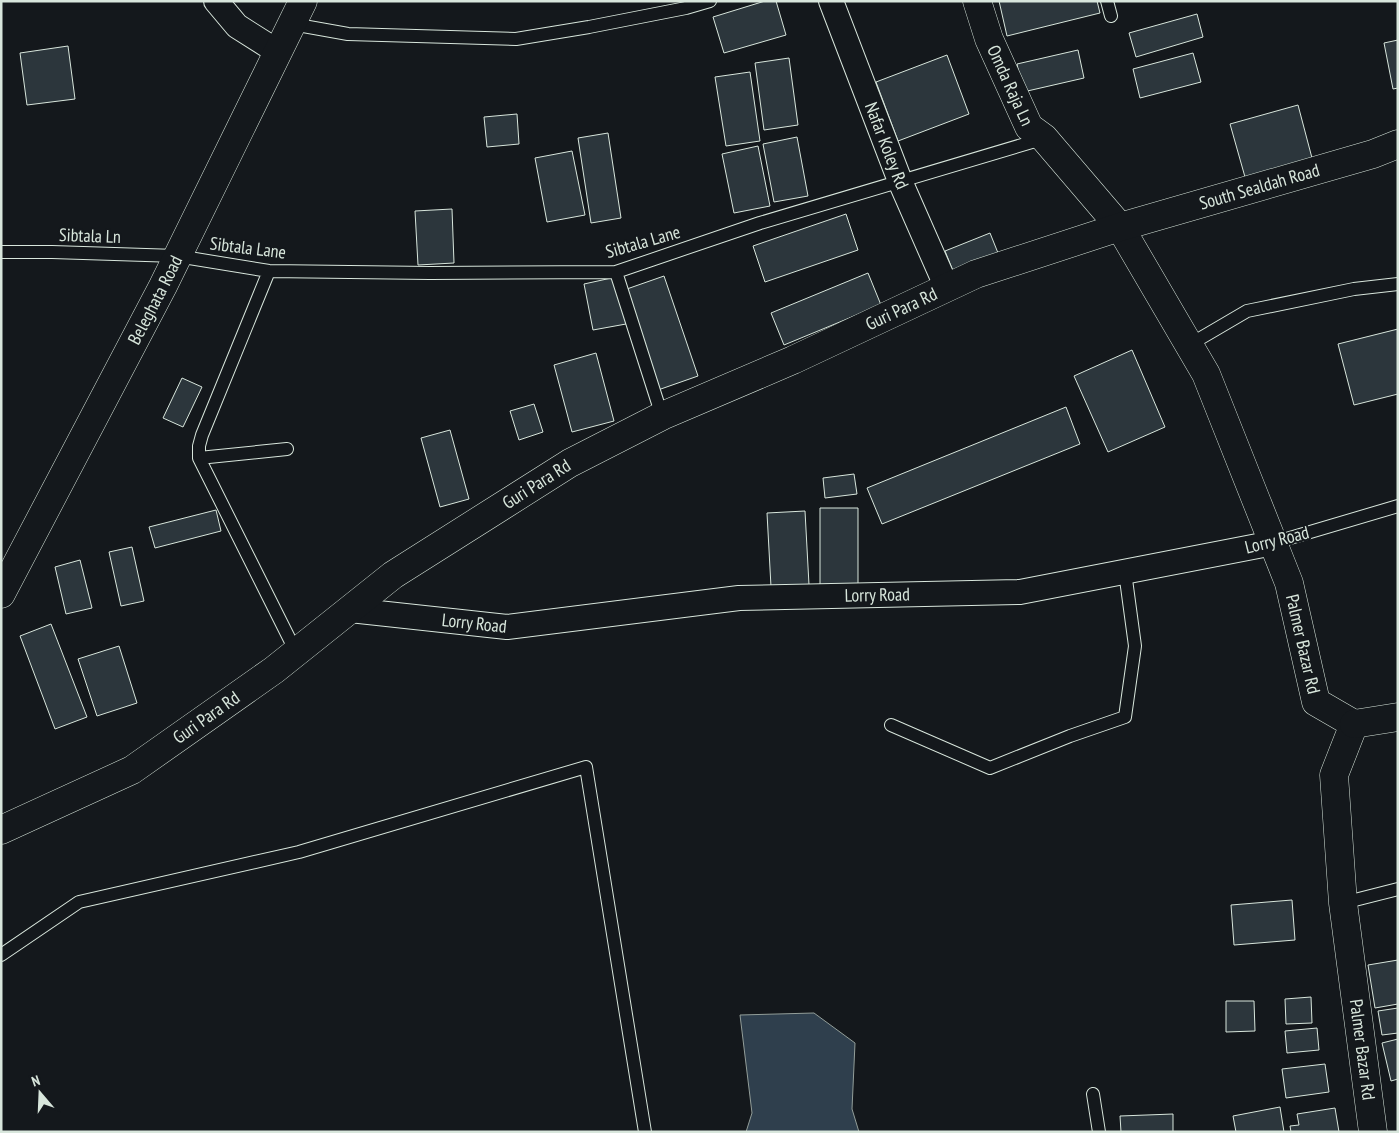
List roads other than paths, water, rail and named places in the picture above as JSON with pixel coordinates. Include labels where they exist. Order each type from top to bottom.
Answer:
[{"type":"main road","name":"Omda Raja Ln","points":[[977,1],[989,39],[1029,127],[1044,138],[1120,227]]},
{"type":"main road","name":"Beleghata Road","points":[[1,594],[154,304],[297,13]]},
{"type":"main road","name":"South Sealdah Road","points":[[1120,227],[1373,154],[1398,144]]},
{"type":"main road","name":"Guri Para Rd","points":[[1,830],[132,770],[274,670],[393,575],[562,468],[662,416],[793,360],[976,274],[1120,227]]},
{"type":"main road","name":"Palmer Bazar Rd","points":[[1120,227],[1206,374],[1289,583],[1316,702],[1354,724],[1334,775],[1343,903],[1373,1132]]},
{"type":"main road","points":[[1354,724],[1398,717]]},
{"type":"street","points":[[216,1],[237,26],[278,52]]},
{"type":"street","name":"Nafar Koley Rd","points":[[831,1],[900,181],[947,288]]},
{"type":"street","name":"Lorry Road","points":[[350,610],[507,627],[739,598],[1020,592],[1273,543]]},
{"type":"lane","points":[[297,13],[348,34],[516,39],[686,8],[710,1]]},
{"type":"lane","points":[[1107,1],[1111,16]]},
{"type":"lane","name":"Sibtala Lane","points":[[177,256],[269,271],[430,273],[616,272],[760,223],[1044,138]]},
{"type":"lane","name":"Sibtala Ln","points":[[1,252],[177,256]]},
{"type":"lane","points":[[269,271],[202,435],[199,446],[199,458],[296,652]]},
{"type":"lane","points":[[616,272],[662,416]]},
{"type":"lane","points":[[1189,346],[1247,311],[1354,289],[1398,284]]},
{"type":"lane","points":[[199,458],[287,449]]},
{"type":"lane","name":"Lorry Road","points":[[1273,543],[1398,506]]},
{"type":"lane","points":[[891,725],[990,768],[1070,736],[1125,717],[1135,646],[1125,572]]},
{"type":"lane","points":[[1,955],[79,902],[299,852],[586,767],[645,1132]]},
{"type":"lane","points":[[1343,903],[1398,889]]},
{"type":"lane","points":[[1093,1094],[1099,1132]]},
{"type":"water","points":[[814,1013],[855,1043],[852,1109],[859,1132],[746,1132],[752,1113],[740,1015]]}]
